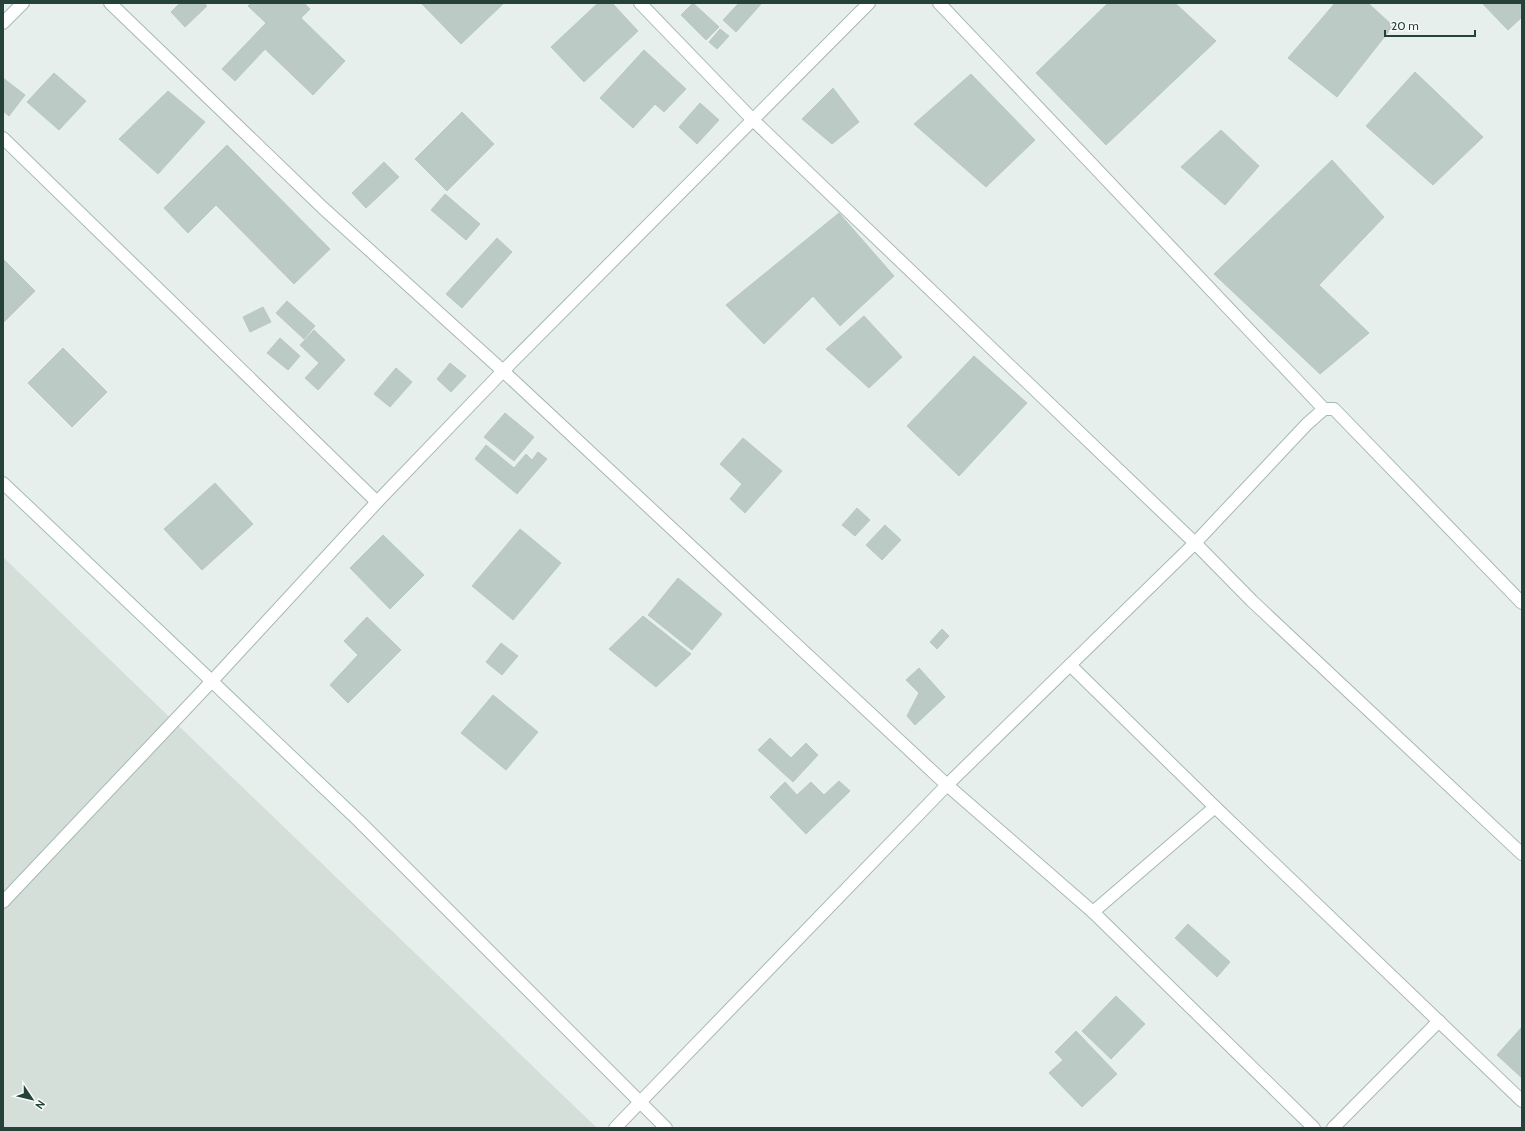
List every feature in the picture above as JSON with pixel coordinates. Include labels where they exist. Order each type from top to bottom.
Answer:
[{"type":"street","points":[[3,23],[22,3]]},
{"type":"street","points":[[110,3],[323,208],[503,371],[947,785],[1093,912],[1314,1128]]},
{"type":"street","points":[[640,3],[752,119],[1195,543],[1252,601],[1522,854]]},
{"type":"street","points":[[3,902],[212,681],[377,502],[503,371],[869,3]]},
{"type":"street","points":[[939,3],[1324,410]]},
{"type":"street","points":[[3,138],[377,502]]},
{"type":"street","points":[[615,1128],[947,785],[1195,543],[1307,424],[1324,410],[1334,409],[1522,603]]},
{"type":"street","points":[[3,483],[359,821],[666,1128]]},
{"type":"street","points":[[1070,665],[1215,807],[1522,1100]]},
{"type":"street","points":[[1093,912],[1215,807]]},
{"type":"street","points":[[1333,1128],[1439,1021]]},
{"type":"shaded area","points":[[3,557],[597,1128],[3,1128]]},
{"type":"building","points":[[180,3],[203,3],[207,6],[185,27],[171,12]]},
{"type":"building","points":[[251,3],[283,3],[285,5],[288,3],[304,3],[310,9],[301,18],[345,61],[313,95],[265,49],[235,81],[222,69],[266,23],[248,6]]},
{"type":"building","points":[[421,3],[504,3],[461,44]]},
{"type":"building","points":[[598,3],[612,3],[638,31],[584,82],[551,47]]},
{"type":"building","points":[[693,3],[719,27],[706,40],[681,15]]},
{"type":"building","points":[[739,3],[762,3],[736,32],[723,20]]},
{"type":"building","points":[[1108,3],[1175,3],[1216,41],[1106,145],[1036,73]]},
{"type":"building","points":[[1335,3],[1368,3],[1393,26],[1337,97],[1288,58]]},
{"type":"building","points":[[1482,3],[1522,3],[1522,17],[1508,30]]},
{"type":"building","points":[[720,29],[729,36],[717,49],[709,42]]},
{"type":"building","points":[[644,50],[686,89],[664,112],[655,104],[633,128],[600,98]]},
{"type":"building","points":[[1415,72],[1483,137],[1433,185],[1366,126]]},
{"type":"building","points":[[54,73],[86,101],[59,130],[27,102]]},
{"type":"building","points":[[971,74],[1035,140],[986,187],[914,124]]},
{"type":"building","points":[[3,78],[25,95],[9,116],[3,111]]},
{"type":"building","points":[[833,88],[859,122],[832,144],[802,119]]},
{"type":"building","points":[[168,91],[205,122],[158,174],[119,139]]},
{"type":"building","points":[[700,103],[719,120],[697,144],[679,127]]},
{"type":"building","points":[[462,112],[494,144],[447,191],[415,159]]},
{"type":"building","points":[[1221,130],[1259,166],[1225,205],[1181,167]]},
{"type":"building","points":[[227,145],[330,249],[294,284],[216,205],[188,233],[164,208]]},
{"type":"building","points":[[1332,160],[1384,217],[1319,285],[1369,333],[1320,374],[1214,274]]},
{"type":"building","points":[[384,162],[399,177],[366,208],[352,193]]},
{"type":"building","points":[[445,194],[480,224],[466,240],[431,210]]},
{"type":"building","points":[[839,213],[894,276],[840,326],[813,296],[764,344],[726,305]]},
{"type":"building","points":[[497,238],[512,252],[462,308],[446,294]]},
{"type":"building","points":[[3,259],[35,291],[3,323]]},
{"type":"building","points":[[287,301],[315,326],[304,339],[276,313]]},
{"type":"building","points":[[263,307],[271,322],[250,332],[243,317]]},
{"type":"building","points":[[864,316],[902,357],[869,388],[826,349]]},
{"type":"building","points":[[314,330],[345,360],[318,390],[305,378],[319,363],[300,345]]},
{"type":"building","points":[[280,338],[300,356],[288,370],[267,353]]},
{"type":"building","points":[[63,348],[107,392],[72,427],[28,383]]},
{"type":"building","points":[[974,356],[1027,403],[959,476],[907,426]]},
{"type":"building","points":[[450,363],[466,376],[451,392],[437,379]]},
{"type":"building","points":[[396,368],[412,382],[390,407],[374,394]]},
{"type":"building","points":[[505,413],[534,437],[514,461],[484,437]]},
{"type":"building","points":[[743,438],[782,471],[745,513],[730,499],[742,484],[720,464]]},
{"type":"building","points":[[486,445],[514,468],[526,454],[532,460],[538,452],[547,459],[517,494],[475,459]]},
{"type":"building","points":[[215,483],[253,524],[202,570],[164,529]]},
{"type":"building","points":[[857,508],[870,520],[855,536],[842,525]]},
{"type":"building","points":[[885,525],[901,540],[882,560],[866,545]]},
{"type":"building","points":[[520,529],[561,563],[513,620],[472,586]]},
{"type":"building","points":[[383,535],[424,575],[390,609],[350,568]]},
{"type":"building","points":[[678,578],[722,614],[692,650],[648,615]]},
{"type":"building","points":[[643,616],[691,654],[656,687],[609,649]]},
{"type":"building","points":[[367,617],[401,650],[348,703],[330,685],[358,655],[344,641]]},
{"type":"building","points":[[942,629],[949,636],[937,649],[930,642]]},
{"type":"building","points":[[501,643],[518,656],[502,675],[486,662]]},
{"type":"building","points":[[919,668],[945,697],[915,725],[907,716],[919,693],[906,680]]},
{"type":"building","points":[[493,695],[538,732],[506,770],[461,733]]},
{"type":"building","points":[[770,738],[791,758],[806,743],[818,755],[793,782],[758,750]]},
{"type":"building","points":[[839,781],[850,791],[806,834],[770,797],[785,782],[797,795],[811,782],[824,795]]},
{"type":"building","points":[[1188,924],[1230,962],[1217,977],[1175,938]]},
{"type":"building","points":[[1116,996],[1145,1024],[1111,1059],[1082,1031]]},
{"type":"building","points":[[1522,1027],[1522,1078],[1497,1055]]},
{"type":"building","points":[[1076,1031],[1117,1074],[1082,1107],[1049,1073],[1063,1060],[1055,1052]]}]
